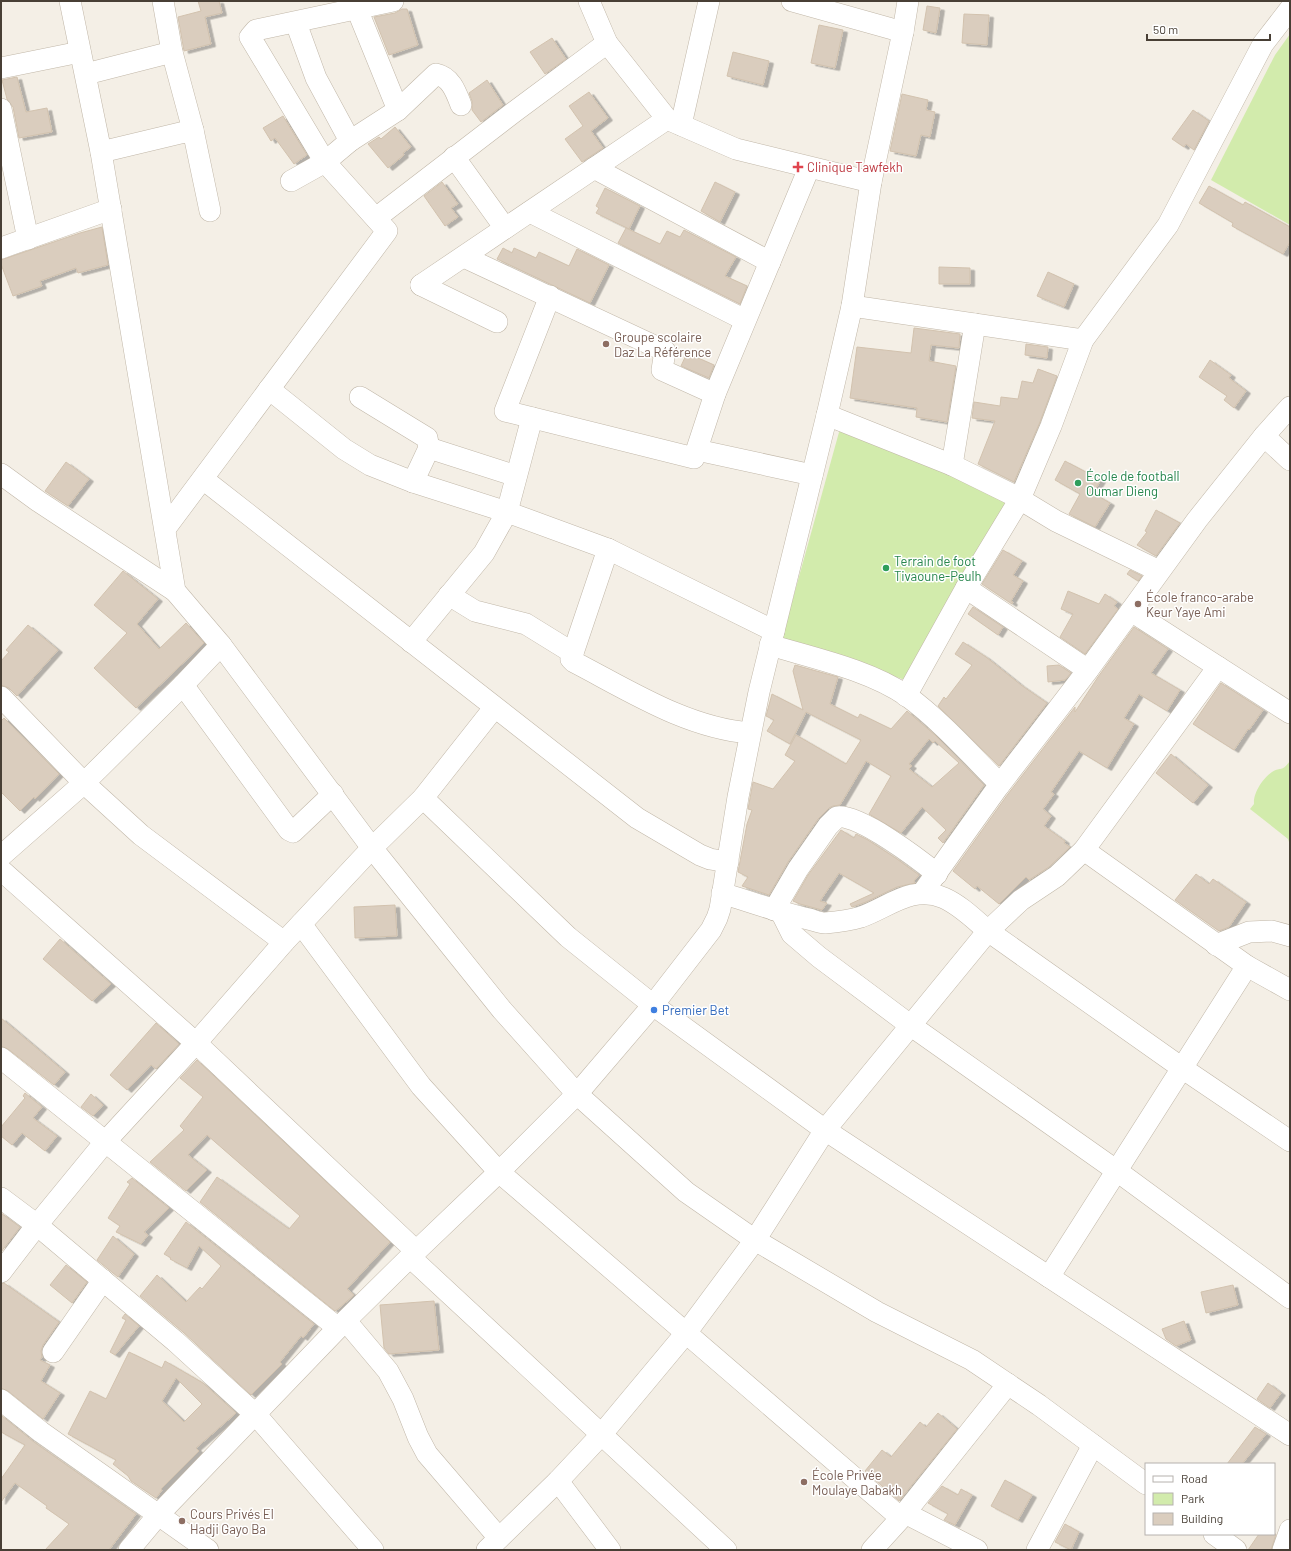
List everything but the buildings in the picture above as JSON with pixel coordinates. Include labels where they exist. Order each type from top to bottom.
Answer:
[{"type":"street","points":[[70,1],[101,152],[175,591]]},
{"type":"street","points":[[163,1],[172,52],[193,130],[210,211]]},
{"type":"street","points":[[165,529],[387,231],[325,162],[250,37],[256,30],[305,14],[357,9],[393,1]]},
{"type":"street","points":[[589,1],[607,43],[674,122],[736,149],[871,182]]},
{"type":"street","points":[[497,322],[421,285],[594,168],[674,122],[709,1]]},
{"type":"street","points":[[792,1],[903,32]]},
{"type":"street","points":[[129,1550],[159,1514],[342,1325],[577,1094],[653,1005],[714,925],[720,909],[750,733],[852,306],[871,182],[903,32],[908,1]]},
{"type":"street","points":[[357,9],[398,110]]},
{"type":"street","points":[[906,696],[966,588],[1020,499],[1051,426],[1083,340],[1168,225],[1263,44],[1290,9]]},
{"type":"street","points":[[305,14],[316,78],[350,141]]},
{"type":"street","points":[[376,218],[454,157],[607,43]]},
{"type":"street","points":[[1,68],[80,52]]},
{"type":"street","points":[[86,74],[172,52]]},
{"type":"street","points":[[291,181],[325,162],[350,141],[398,110],[436,74],[442,75],[452,84],[461,105]]},
{"type":"street","points":[[1,109],[28,238]]},
{"type":"street","points":[[101,152],[193,130]]},
{"type":"street","points":[[454,157],[505,228]]},
{"type":"street","points":[[594,168],[770,262]]},
{"type":"street","points":[[550,296],[505,411],[694,458],[714,394],[809,168]]},
{"type":"street","points":[[1,248],[111,209]]},
{"type":"street","points":[[530,212],[745,320]]},
{"type":"street","points":[[464,257],[665,350],[662,370],[714,394]]},
{"type":"street","points":[[852,306],[1083,340]]},
{"type":"street","points":[[952,465],[975,324]]},
{"type":"street","points":[[269,389],[344,449],[370,465],[412,482],[507,512],[608,549],[772,638],[883,682],[906,696],[928,714],[1000,784]]},
{"type":"street","points":[[360,397],[427,438],[429,448],[412,482]]},
{"type":"street","points":[[924,892],[1000,784],[1088,670],[1159,571],[1264,436],[1290,407]]},
{"type":"street","points":[[827,415],[952,465],[1020,499],[1056,521],[1159,571]]},
{"type":"street","points":[[411,642],[484,553],[507,512],[532,418]]},
{"type":"street","points":[[1264,436],[1290,460]]},
{"type":"street","points":[[429,448],[516,476]]},
{"type":"street","points":[[697,450],[812,475]]},
{"type":"street","points":[[1,474],[38,501],[175,591],[221,645],[372,848],[502,1010],[577,1094],[686,1192],[755,1240],[877,1312],[972,1360],[1039,1405],[1145,1483]]},
{"type":"street","points":[[203,479],[494,708],[638,818],[700,855],[710,859],[728,862]]},
{"type":"street","points":[[608,549],[573,653],[572,659],[574,662],[671,711],[708,726],[730,731],[750,733]]},
{"type":"street","points":[[966,588],[1088,670]]},
{"type":"street","points":[[449,595],[475,611],[526,624],[573,653]]},
{"type":"street","points":[[1131,611],[1290,713]]},
{"type":"street","points":[[1,856],[84,783],[184,685],[221,645]]},
{"type":"street","points":[[1,1058],[106,1142],[342,1325],[388,1371],[403,1400],[418,1437],[427,1454],[493,1544],[558,1481],[601,1434],[686,1333],[755,1240],[825,1130],[988,931],[1021,900],[1057,876],[1084,850],[1218,667]]},
{"type":"street","points":[[184,685],[289,830],[293,832],[332,794]]},
{"type":"street","points":[[1,697],[84,783],[141,835],[284,942]]},
{"type":"street","points":[[1,1272],[37,1225],[106,1142],[196,1043],[284,942],[372,848],[423,798],[494,708]]},
{"type":"street","points":[[423,798],[568,937],[653,1005],[825,1130],[1290,1436]]},
{"type":"street","points":[[778,911],[798,868],[828,826],[838,817],[848,817],[892,841],[916,857],[937,874]]},
{"type":"street","points":[[1084,850],[1247,966],[1288,986]]},
{"type":"street","points":[[1,870],[196,1043],[601,1434],[726,1550]]},
{"type":"street","points":[[722,893],[778,911],[824,923],[859,917],[903,897],[924,892],[945,898],[964,911],[988,931],[1182,1068],[1290,1141]]},
{"type":"street","points":[[778,911],[792,934],[800,942],[910,1025],[1116,1171],[1290,1298]]},
{"type":"street","points":[[301,924],[421,1086],[499,1172],[686,1333],[903,1516],[977,1550]]},
{"type":"street","points":[[1216,945],[1249,932],[1272,931],[1290,936]]},
{"type":"street","points":[[1049,1277],[1247,966]]},
{"type":"street","points":[[1,1198],[37,1225],[175,1341],[256,1415],[373,1550]]},
{"type":"street","points":[[53,1352],[102,1280]]},
{"type":"street","points":[[872,1550],[903,1516],[1008,1384]]},
{"type":"street","points":[[1,1400],[41,1432],[208,1550]]},
{"type":"street","points":[[1037,1550],[1092,1445]]},
{"type":"street","points":[[558,1481],[610,1550]]},
{"type":"street","points":[[1283,1550],[1290,1530]]},
{"type":"street","points":[[1215,1535],[1236,1550]]},
{"type":"green space","points":[[1290,34],[1290,225],[1211,180],[1275,55]]},
{"type":"green space","name":"Terrain de foot Tivaoune-Peulh","points":[[841,425],[1010,499],[905,680],[782,638]]},
{"type":"green space","points":[[1290,761],[1290,845],[1288,839],[1250,809],[1254,804],[1255,795],[1259,786],[1265,778],[1275,770],[1285,767]]},
{"type":"place","name":"Clinique Tawfekh","points":[[798,167]]},
{"type":"place","name":"Groupe scolaire Daz La Référence","points":[[606,344]]},
{"type":"place","name":"École de football Oumar Dieng","points":[[1078,483]]},
{"type":"place","name":"Terrain de foot Tivaoune-Peulh","points":[[886,568]]},
{"type":"place","name":"École franco-arabe Keur Yaye Ami","points":[[1138,604]]},
{"type":"place","name":"Premier Bet","points":[[654,1010]]},
{"type":"place","name":"École Privée Moulaye Dabakh","points":[[804,1482]]},
{"type":"place","name":"Cours Privés El Hadji Gayo Ba","points":[[182,1521]]}]
